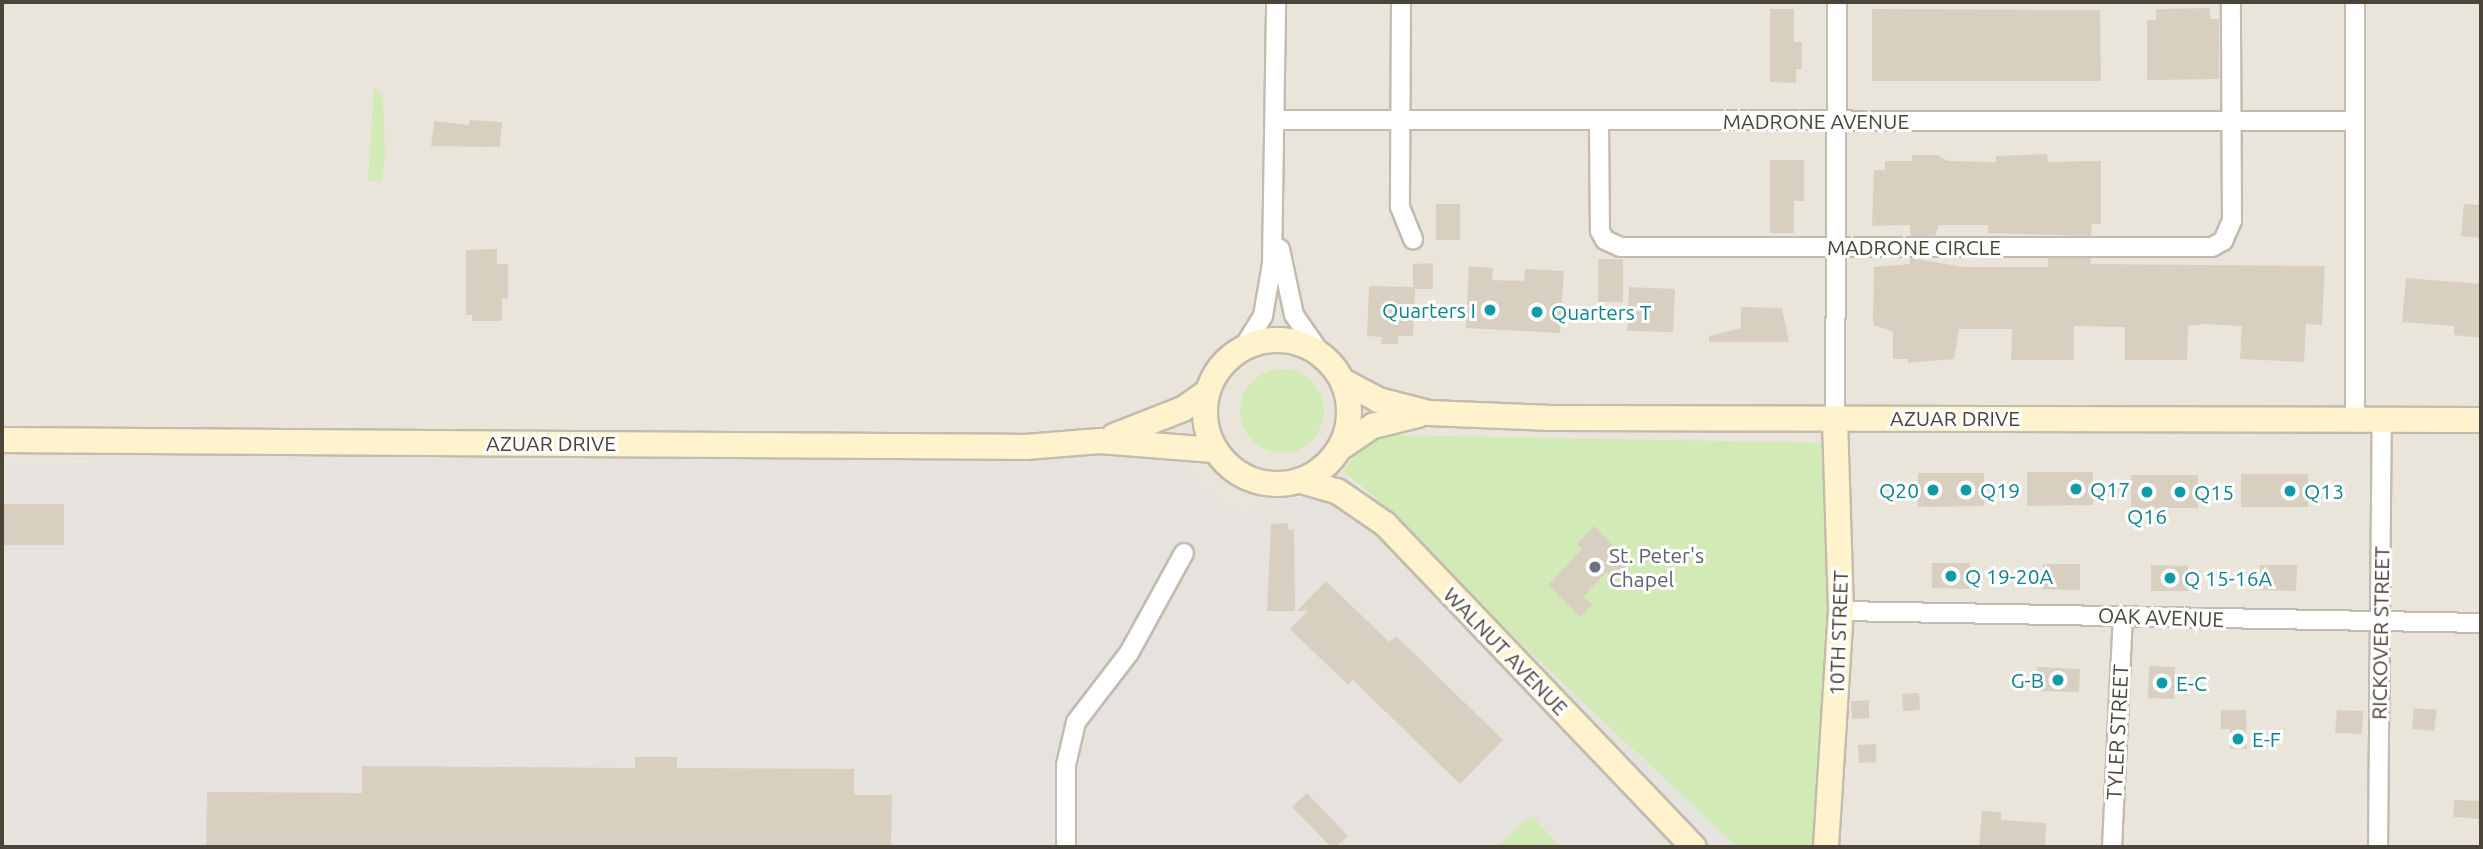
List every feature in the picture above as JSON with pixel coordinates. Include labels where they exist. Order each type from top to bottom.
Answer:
[{"type":"main road","points":[[1277,340],[1295,342],[1321,354],[1343,381],[1349,415],[1340,448],[1329,463],[1301,481],[1281,485],[1250,481],[1214,450],[1206,431],[1207,392],[1221,367],[1243,348],[1277,340]]},
{"type":"main road","name":"AZUAR DRIVE","points":[[1343,381],[1378,400],[1429,413],[1835,418],[2481,420]]},
{"type":"main road","name":"AZUAR DRIVE","points":[[1100,440],[1163,418],[1207,392]]},
{"type":"main road","name":"AZUAR DRIVE","points":[[1340,448],[1373,426],[1429,413]]},
{"type":"main road","name":"10TH STREET","points":[[1826,847],[1841,611],[1835,418]]},
{"type":"main road","name":"AZUAR DRIVE","points":[[2,440],[1026,447],[1100,440],[1214,450]]},
{"type":"main road","name":"WALNUT AVENUE","points":[[1301,481],[1337,491],[1385,524],[1694,847]]},
{"type":"street","points":[[1243,348],[1263,316],[1276,222],[1276,2]]},
{"type":"street","points":[[1401,2],[1400,207],[1413,240]]},
{"type":"street","points":[[1835,418],[1837,2]]},
{"type":"street","points":[[2231,2],[2232,121]]},
{"type":"street","points":[[2355,2],[2355,419]]},
{"type":"street","name":"MADRONE AVENUE","points":[[1276,120],[2355,121]]},
{"type":"street","name":"MADRONE CIRCLE","points":[[1599,121],[1600,231],[1612,244],[2212,247],[2223,241],[2232,221],[2232,121]]},
{"type":"street","points":[[1276,222],[1294,315],[1321,354]]},
{"type":"street","name":"RICKOVER STREET","points":[[2378,847],[2382,419]]},
{"type":"street","points":[[1066,847],[1066,765],[1076,722],[1129,653],[1184,552]]},
{"type":"street","name":"OAK AVENUE","points":[[1841,611],[2381,624],[2481,623]]},
{"type":"street","name":"TYLER STREET","points":[[2112,847],[2123,616]]},
{"type":"shaded area","points":[[2,2],[2481,2],[2481,847],[1737,847],[1344,472],[1318,497],[1277,498],[1243,514],[1197,484],[1176,432],[1100,441],[2,463]]},
{"type":"shaded area","points":[[1177,432],[1197,484],[1243,514],[1277,498],[1318,497],[1343,472],[1737,847],[2,847],[2,463],[86,462],[98,441],[1100,441]]},
{"type":"green space","points":[[374,87],[383,96],[385,155],[382,181],[368,181]]},
{"type":"green space","points":[[1282,369],[1298,372],[1312,381],[1321,395],[1324,411],[1321,427],[1312,441],[1298,450],[1282,453],[1266,450],[1252,441],[1243,427],[1240,411],[1243,395],[1252,381],[1266,372]]},
{"type":"green space","points":[[1386,435],[1832,443],[1835,557],[1818,847],[1737,847],[1507,630],[1371,494],[1343,472],[1358,450]]},
{"type":"green space","points":[[1531,815],[1561,847],[1497,847]]},
{"type":"building","points":[[2210,8],[2210,19],[2219,19],[2219,79],[2147,80],[2147,20],[2156,20],[2156,9]]},
{"type":"building","points":[[1770,9],[1794,9],[1794,42],[1802,42],[1802,69],[1796,69],[1796,83],[1770,82]]},
{"type":"building","points":[[1872,9],[2100,10],[2101,81],[1872,81]]},
{"type":"building","points":[[470,120],[502,122],[500,147],[431,146],[434,121],[469,125]]},
{"type":"building","points":[[2047,154],[2048,162],[2101,161],[2101,224],[2092,224],[2091,236],[1988,233],[1988,225],[1939,225],[1935,236],[1910,236],[1910,225],[1872,226],[1874,170],[1885,170],[1885,161],[1912,161],[1912,155],[1938,155],[1947,161],[1996,162],[1996,156]]},
{"type":"building","points":[[1770,160],[1804,160],[1804,201],[1794,201],[1794,233],[1770,233]]},
{"type":"building","points":[[1436,204],[1460,204],[1460,240],[1436,240]]},
{"type":"building","points":[[2464,204],[2481,205],[2481,238],[2461,236]]},
{"type":"building","points":[[497,249],[497,264],[508,264],[508,299],[502,298],[502,321],[472,321],[472,315],[466,315],[466,250]]},
{"type":"building","points":[[1910,258],[1964,267],[2048,267],[2048,258],[2091,258],[2090,264],[2325,266],[2322,325],[2306,324],[2304,362],[2240,359],[2242,326],[2205,324],[2188,326],[2187,360],[2125,360],[2125,327],[2074,326],[2074,360],[2011,360],[2012,329],[1959,329],[1954,359],[1908,363],[1908,359],[1893,359],[1893,332],[1874,325],[1873,318],[1874,267],[1910,264]]},
{"type":"building","points":[[1598,259],[1623,259],[1623,302],[1598,302]]},
{"type":"building","points":[[1433,263],[1433,289],[1415,289],[1413,336],[1398,336],[1398,344],[1381,344],[1382,337],[1367,336],[1369,286],[1413,287],[1413,264]]},
{"type":"building","points":[[1469,266],[1493,268],[1492,280],[1524,281],[1525,269],[1564,271],[1560,333],[1466,328]]},
{"type":"building","points":[[2406,278],[2481,284],[2481,338],[2454,335],[2454,326],[2402,322]]},
{"type":"building","points":[[1629,287],[1675,289],[1673,332],[1627,331]]},
{"type":"building","points":[[1741,307],[1782,308],[1789,342],[1709,342],[1709,336],[1741,328]]},
{"type":"building","points":[[2027,472],[2093,472],[2093,505],[2027,506]]},
{"type":"building","points":[[1918,473],[1984,473],[1984,506],[1918,507]]},
{"type":"building","points":[[2241,474],[2308,474],[2308,507],[2241,507]]},
{"type":"building","points":[[2131,475],[2198,475],[2198,508],[2131,508]]},
{"type":"building","points":[[2,504],[64,504],[64,545],[2,545]]},
{"type":"building","points":[[1288,523],[1288,530],[1294,530],[1295,611],[1267,611],[1271,524]]},
{"type":"building","name":"St. Peter's Chapel","points":[[1594,526],[1630,562],[1613,580],[1606,572],[1583,597],[1592,605],[1580,617],[1548,585],[1582,549],[1577,544]]},
{"type":"building","name":"Q 19-20A","points":[[1932,563],[1970,563],[1969,589],[1932,588]]},
{"type":"building","points":[[2043,564],[2080,564],[2080,590],[2042,589]]},
{"type":"building","name":"Q 15-16A","points":[[2151,565],[2188,566],[2188,591],[2151,591]]},
{"type":"building","points":[[2260,565],[2297,565],[2296,591],[2259,590]]},
{"type":"building","points":[[1326,581],[1389,642],[1396,636],[1503,740],[1460,784],[1353,680],[1348,685],[1290,629],[1308,611],[1297,611]]},
{"type":"building","name":"E-C","points":[[2149,666],[2175,667],[2174,699],[2148,698]]},
{"type":"building","name":"G-B","points":[[2037,667],[2080,669],[2079,692],[2037,691]]},
{"type":"building","points":[[1919,693],[1920,710],[1903,711],[1902,694]]},
{"type":"building","points":[[1869,700],[1869,718],[1852,719],[1851,701]]},
{"type":"building","points":[[2414,708],[2437,710],[2434,731],[2412,729]]},
{"type":"building","name":"E-F","points":[[2221,710],[2246,710],[2247,749],[2230,749],[2230,729],[2221,729]]},
{"type":"building","points":[[2337,710],[2363,711],[2362,734],[2335,733]]},
{"type":"building","points":[[1876,744],[1876,762],[1859,763],[1858,745]]},
{"type":"building","points":[[635,757],[677,757],[677,768],[854,769],[854,795],[892,795],[891,847],[206,847],[207,792],[362,793],[362,766],[635,768]]},
{"type":"building","points":[[1307,793],[1348,836],[1336,847],[1331,847],[1292,807]]},
{"type":"building","points":[[2454,800],[2481,801],[2481,819],[2453,817]]},
{"type":"building","points":[[1982,811],[2001,812],[2001,820],[2046,823],[2045,847],[1979,847]]},
{"type":"place","name":"Quarters I","points":[[1490,310]]},
{"type":"place","name":"Quarters T","points":[[1537,312]]},
{"type":"place","name":"Q17","points":[[2076,489]]},
{"type":"place","name":"Q20","points":[[1933,490]]},
{"type":"place","name":"Q19","points":[[1966,490]]},
{"type":"place","name":"Q13","points":[[2290,491]]},
{"type":"place","name":"Q16","points":[[2147,492]]},
{"type":"place","name":"Q15","points":[[2180,492]]},
{"type":"place","name":"St. Peter's Chapel","points":[[1595,567]]},
{"type":"place","name":"Q 19-20A","points":[[1951,576]]},
{"type":"place","name":"Q 15-16A","points":[[2170,578]]},
{"type":"place","name":"G-B","points":[[2058,680]]},
{"type":"place","name":"E-C","points":[[2162,683]]},
{"type":"place","name":"E-F","points":[[2238,739]]}]
